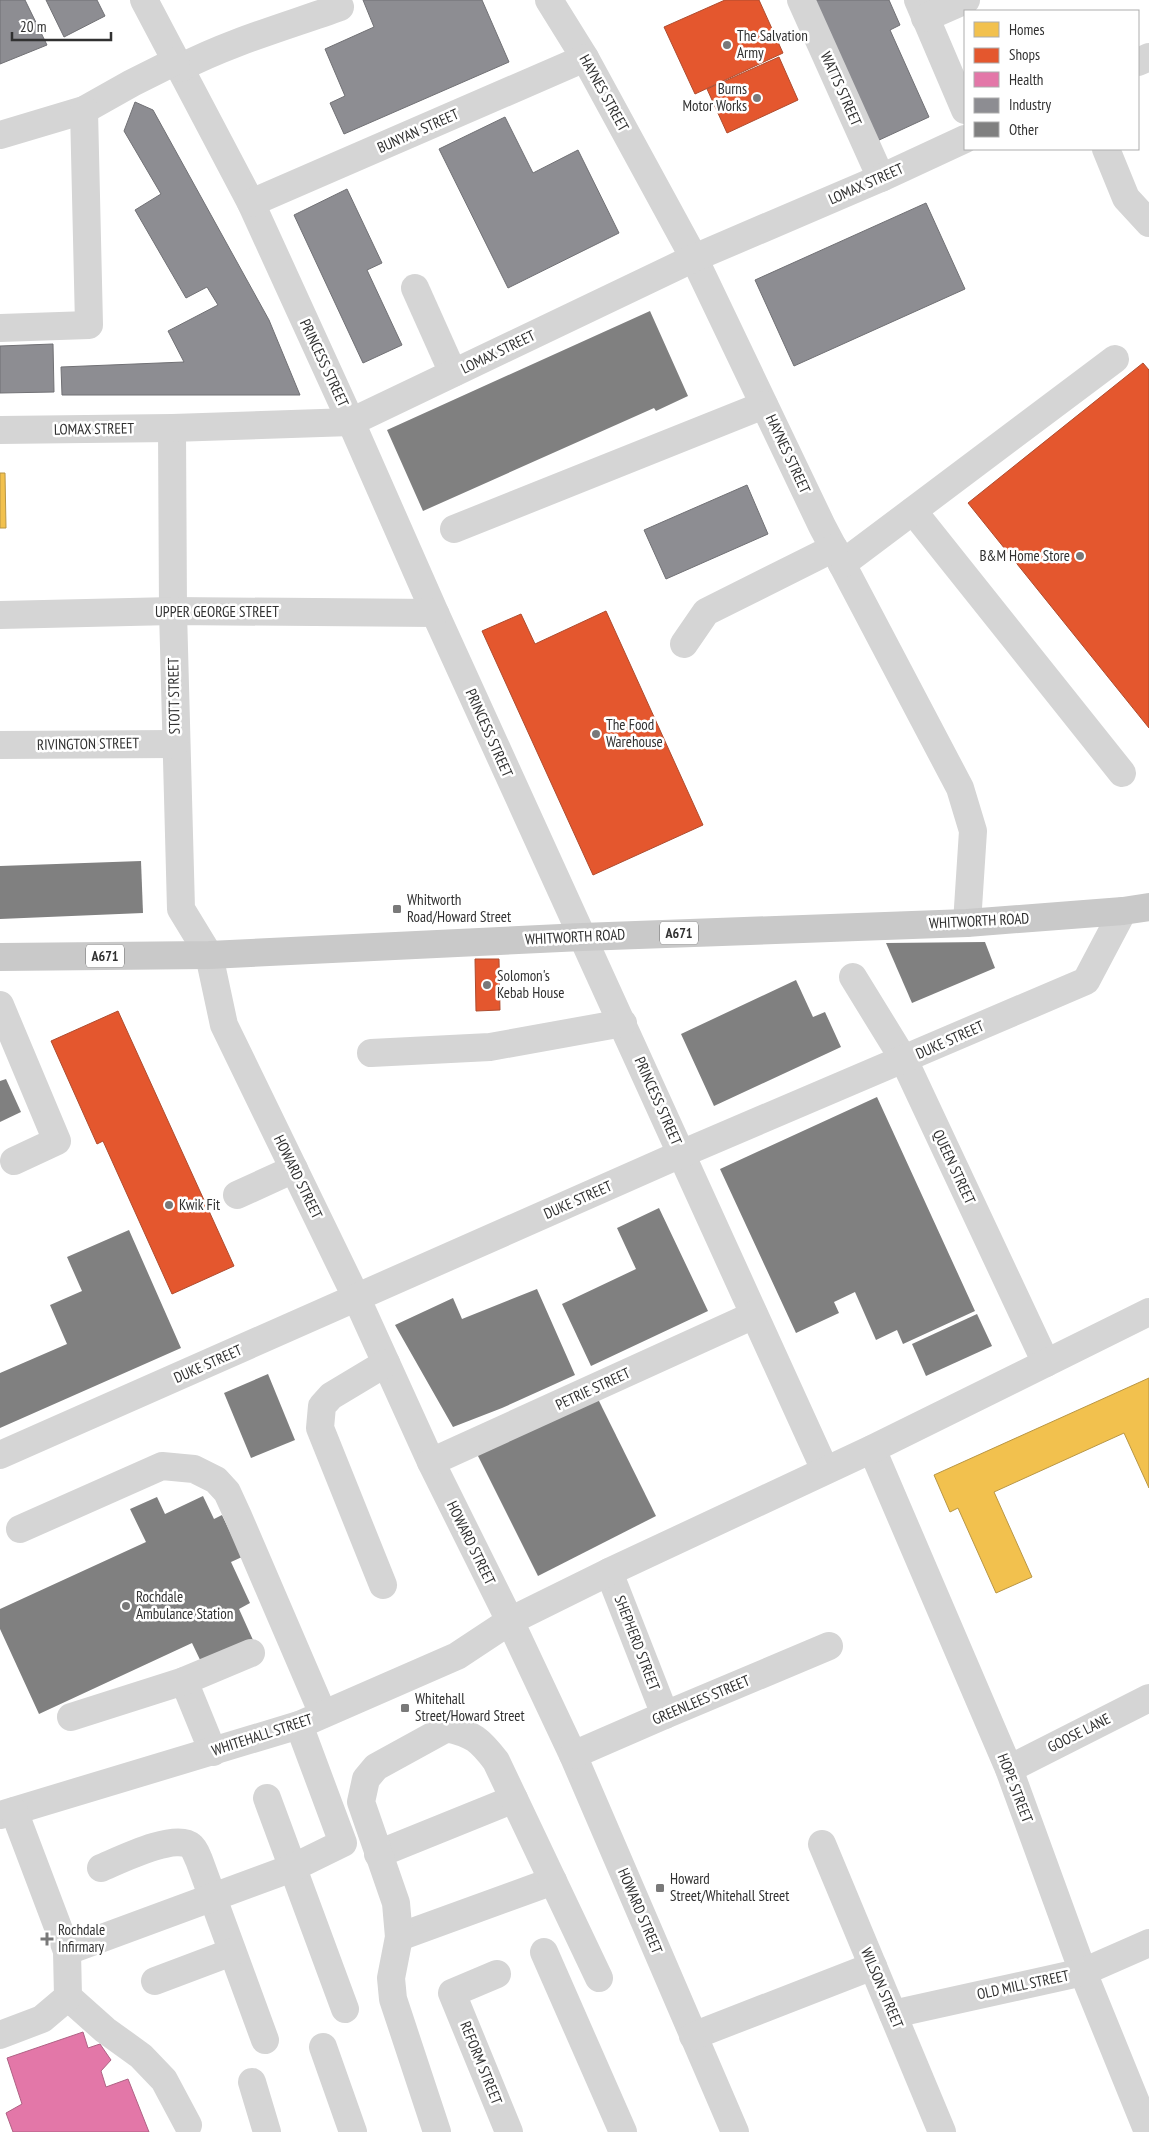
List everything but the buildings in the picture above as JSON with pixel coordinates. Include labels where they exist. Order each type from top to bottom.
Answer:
[{"type":"main road","name":"WHITWORTH ROAD","points":[[0,957],[209,956],[582,937],[967,923],[1136,909]]},
{"type":"street","name":"PRINCESS STREET","points":[[144,0],[251,203],[351,422],[435,613],[825,1470]]},
{"type":"street","name":"HAYNES STREET","points":[[549,0],[585,58],[694,258],[838,556],[960,788],[973,831],[967,923]]},
{"type":"street","name":"WATTS STREET","points":[[801,0],[881,178]]},
{"type":"street","points":[[964,108],[922,9],[966,0]]},
{"type":"street","points":[[0,135],[84,110],[132,83],[234,44],[340,7]]},
{"type":"street","name":"BUNYAN STREET","points":[[251,203],[585,58]]},
{"type":"street","points":[[0,328],[89,325],[84,110]]},
{"type":"street","name":"LOMAX STREET","points":[[0,430],[172,428],[351,422],[694,258],[881,178],[964,139]]},
{"type":"street","points":[[1106,150],[1126,198],[1149,223]]},
{"type":"street","points":[[415,288],[453,374]]},
{"type":"street","points":[[684,644],[706,612],[838,556],[913,511],[1115,359]]},
{"type":"street","points":[[454,529],[764,405]]},
{"type":"street","name":"STOTT STREET","points":[[172,428],[175,744],[181,909],[209,956]]},
{"type":"street","points":[[913,511],[1122,772]]},
{"type":"street","name":"UPPER GEORGE STREET","points":[[0,615],[173,611],[435,613]]},
{"type":"street","name":"RIVINGTON STREET","points":[[0,745],[175,744]]},
{"type":"street","name":"DUKE STREET","points":[[0,1455],[357,1299],[681,1154],[1086,981],[1136,909]]},
{"type":"street","name":"HOWARD STREET","points":[[209,956],[224,1025],[357,1299],[432,1462],[573,1755],[735,2132]]},
{"type":"street","name":"QUEEN STREET","points":[[853,977],[904,1060],[1046,1363]]},
{"type":"street","points":[[0,1005],[57,1141],[14,1161]]},
{"type":"street","points":[[371,1053],[490,1047],[623,1023]]},
{"type":"street","points":[[237,1195],[294,1169]]},
{"type":"street","name":"WHITEHALL STREET","points":[[7,1813],[212,1752],[311,1719],[457,1656],[510,1622],[609,1572],[872,1449],[1149,1312]]},
{"type":"street","name":"PETRIE STREET","points":[[432,1462],[754,1315]]},
{"type":"street","points":[[383,1585],[320,1428],[322,1406],[331,1396],[386,1363]]},
{"type":"street","name":"HOPE STREET","points":[[872,1449],[1009,1768],[1083,1972],[1148,2132]]},
{"type":"street","points":[[20,1529],[162,1466],[194,1469],[216,1480],[227,1492],[238,1516],[311,1719],[343,1843]]},
{"type":"street","name":"SHEPHERD STREET","points":[[609,1572],[664,1714]]},
{"type":"street","name":"GREENLEES STREET","points":[[573,1755],[664,1714],[829,1646]]},
{"type":"street","points":[[71,1717],[184,1681],[251,1653]]},
{"type":"street","points":[[184,1681],[212,1752]]},
{"type":"street","name":"GOOSE LANE","points":[[1009,1768],[1149,1698]]},
{"type":"street","points":[[437,2132],[393,1999],[391,1978],[399,1937],[396,1903],[361,1802],[366,1779],[376,1767],[447,1728],[467,1733],[482,1742],[496,1762],[599,1978]]},
{"type":"street","points":[[268,1798],[345,2009]]},
{"type":"street","points":[[67,1951],[292,1868],[343,1843],[374,1843],[514,1799]]},
{"type":"street","points":[[7,1813],[67,1951],[68,1997],[105,2030],[141,2056],[164,2080],[188,2125]]},
{"type":"street","points":[[100,1868],[161,1845],[182,1842],[191,1846],[200,1860],[265,2040]]},
{"type":"street","name":"WILSON STREET","points":[[822,1844],[942,2132]]},
{"type":"street","points":[[399,1937],[553,1881]]},
{"type":"street","name":"OLD MILL STREET","points":[[893,2014],[1083,1972],[1149,1943]]},
{"type":"street","points":[[155,1981],[232,1952]]},
{"type":"street","points":[[544,1952],[623,2132]]},
{"type":"street","points":[[693,2036],[873,1966]]},
{"type":"street","name":"REFORM STREET","points":[[498,1974],[452,1993],[509,2132]]},
{"type":"street","points":[[0,2035],[42,2019],[68,1997]]},
{"type":"street","points":[[324,2047],[353,2132]]},
{"type":"street","points":[[252,2082],[267,2132]]},
{"type":"place","name":"The Salvation Army","points":[[727,45]]},
{"type":"place","name":"Burns Motor Works","points":[[757,98]]},
{"type":"place","name":"B&M Home Store","points":[[1080,556]]},
{"type":"place","name":"The Food Warehouse","points":[[596,734]]},
{"type":"place","name":"Whitworth Road/Howard Street","points":[[397,909]]},
{"type":"place","name":"Solomon's Kebab House","points":[[487,985]]},
{"type":"place","name":"Kwik Fit","points":[[169,1205]]},
{"type":"place","name":"Rochdale Ambulance Station","points":[[126,1606]]},
{"type":"place","name":"Whitehall Street/Howard Street","points":[[405,1708]]},
{"type":"place","name":"Howard Street/Whitehall Street","points":[[660,1888]]},
{"type":"place","name":"Rochdale Infirmary","points":[[47,1939]]}]
